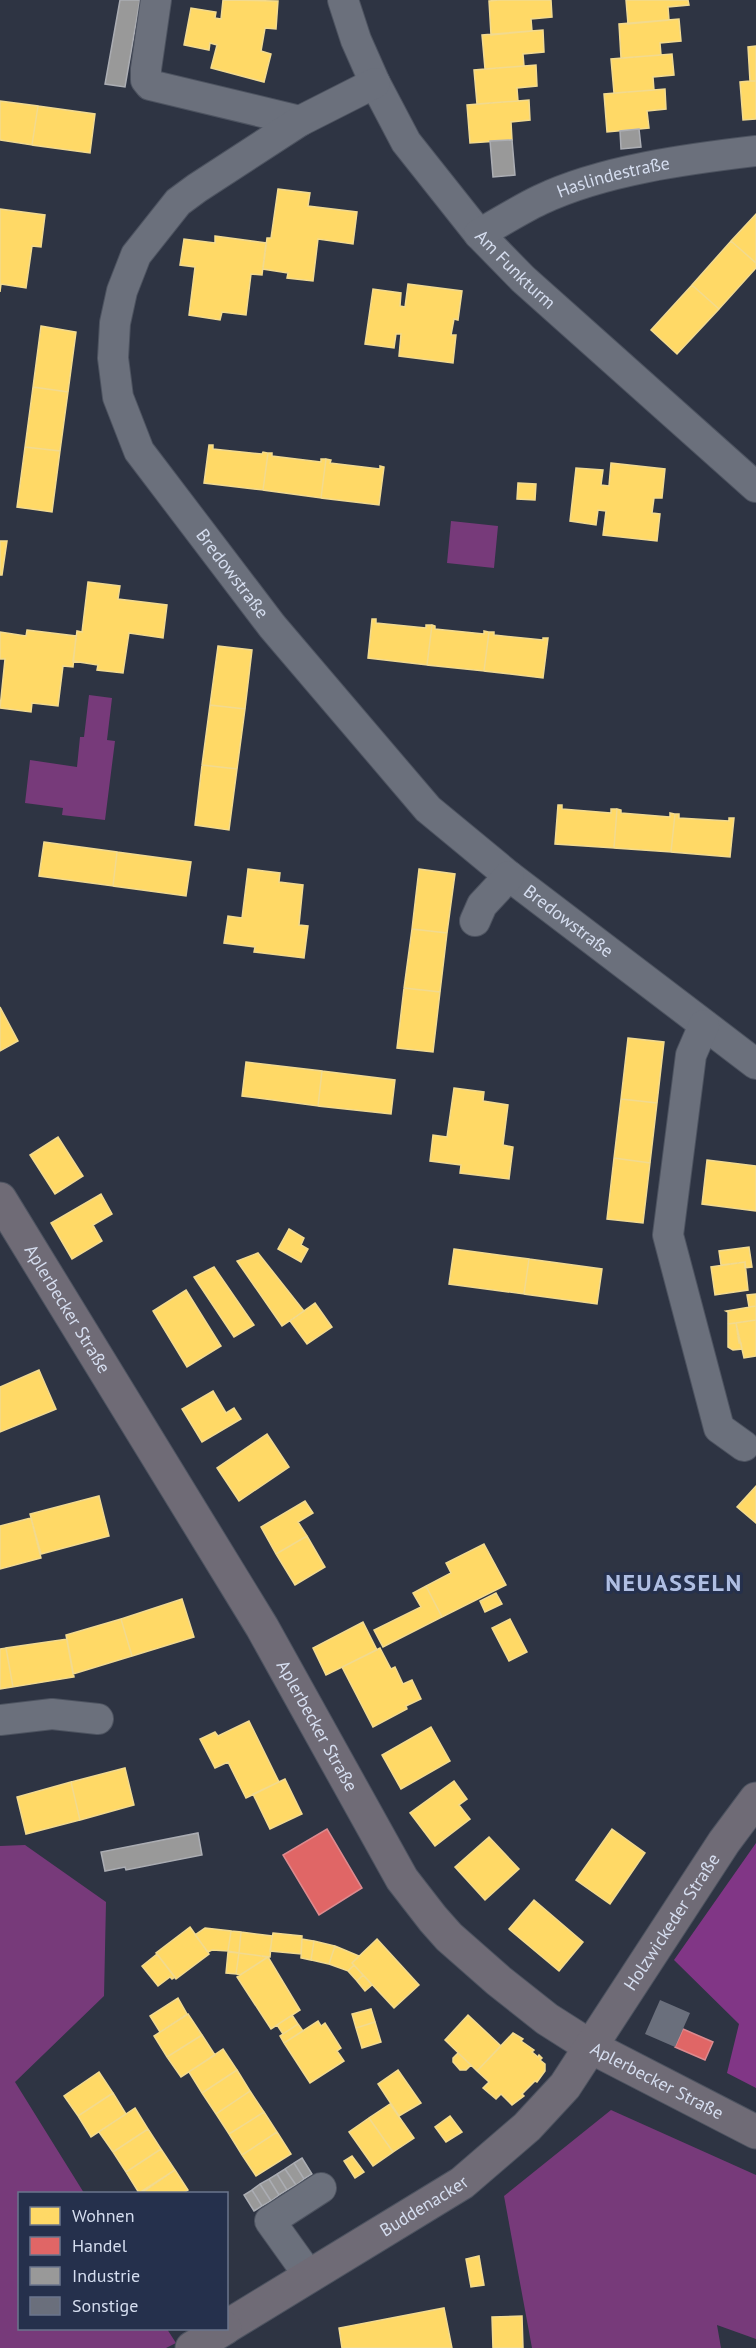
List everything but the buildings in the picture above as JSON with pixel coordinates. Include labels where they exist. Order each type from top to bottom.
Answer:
[{"type":"main road","name":"Aplerbecker Straße","points":[[3,1212],[262,1628],[402,1879],[449,1937],[547,2019],[591,2047],[756,2132]]},
{"type":"main road","name":"Holzwickeder Straße","points":[[591,2047],[724,1842],[756,1799]]},
{"type":"main road","name":"Buddenacker","points":[[228,2325],[462,2183],[503,2150],[557,2095],[591,2047]]},
{"type":"street","points":[[156,0],[146,69],[146,80],[150,85],[300,122]]},
{"type":"street","name":"Am Funkturm","points":[[343,0],[356,40],[375,83],[406,142],[479,234],[523,279],[756,487]]},
{"type":"street","name":"Bredowstraße","points":[[375,83],[300,122],[178,202],[136,255],[122,291],[115,323],[112,358],[118,397],[139,451],[272,626],[428,810],[509,876],[756,1064]]},
{"type":"street","name":"Haslindestraße","points":[[479,234],[541,200],[590,182],[668,164],[756,151]]},
{"type":"street","points":[[475,921],[482,905],[509,876]]},
{"type":"street","points":[[704,1025],[691,1055],[668,1235],[719,1428],[744,1446]]},
{"type":"street","points":[[0,1720],[52,1714],[98,1719]]},
{"type":"street","points":[[310,2277],[270,2221],[321,2188]]},
{"type":"shaded area","points":[[451,521],[498,526],[494,568],[447,563]]},
{"type":"shaded area","points":[[89,695],[112,698],[107,740],[115,741],[105,820],[62,815],[63,808],[25,803],[30,760],[77,767],[80,737],[84,737]]},
{"type":"shaded area","points":[[756,1843],[756,2088],[727,2073],[739,2024],[674,1960]]},
{"type":"shaded area","points":[[25,1845],[106,1902],[104,1996],[15,2082],[83,2192],[18,2192],[18,2330],[168,2330],[176,2343],[166,2348],[0,2348],[0,1846]]},
{"type":"shaded area","points":[[611,2110],[756,2175],[756,2339],[717,2325],[721,2348],[532,2348],[504,2196]]},
{"type":"district","name":"NEUASSELN","points":[[674,1583]]}]
